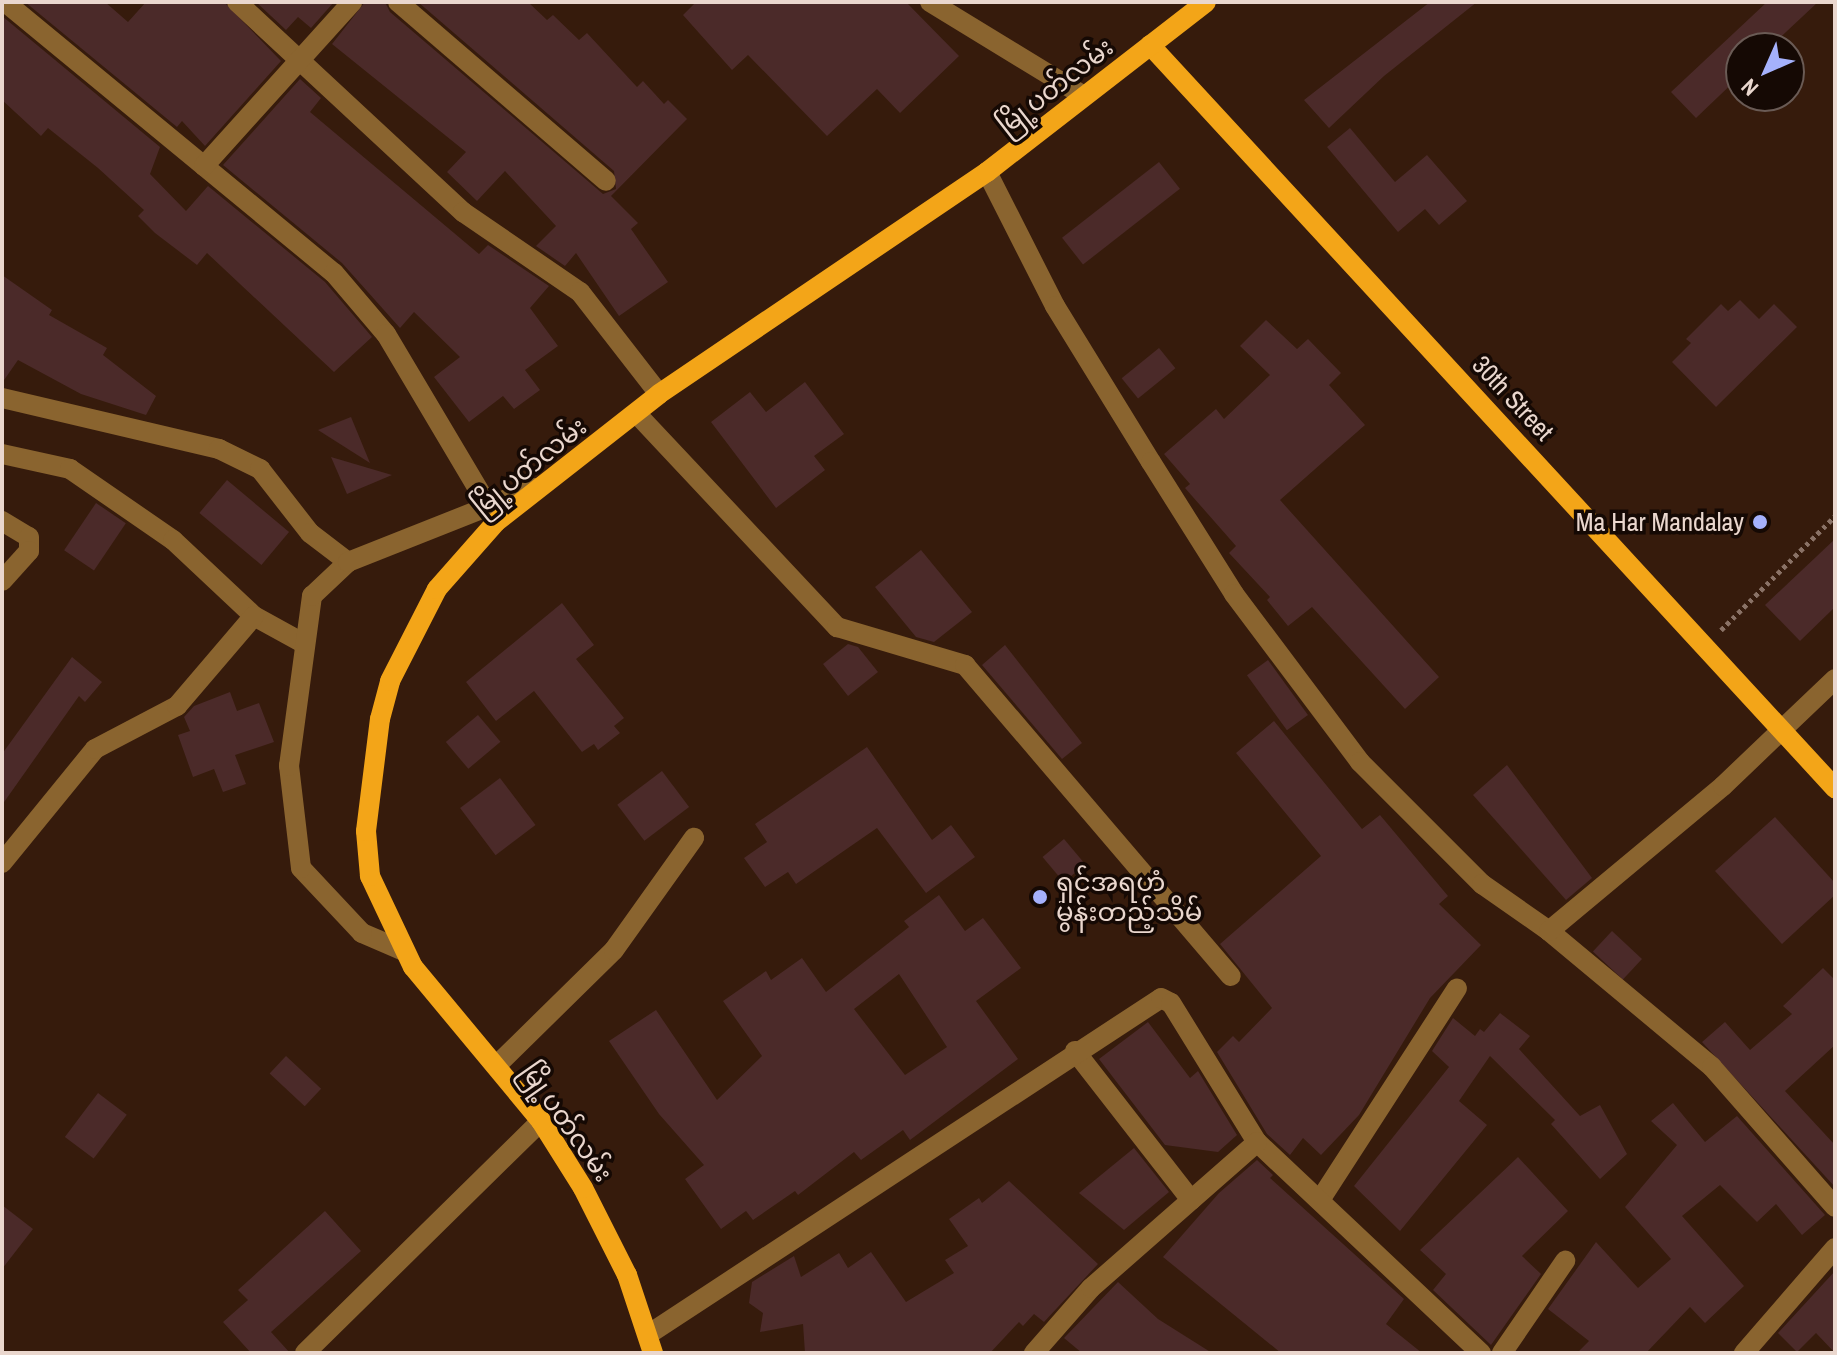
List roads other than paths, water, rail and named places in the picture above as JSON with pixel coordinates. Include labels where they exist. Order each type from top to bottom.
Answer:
[{"type":"main road","name":"မြို့ပတ်လမ်း","points":[[651,1343],[583,1188],[541,1121],[404,951],[370,876],[366,831],[380,719],[390,681],[437,589],[496,522],[659,394],[987,172],[1206,2]]},
{"type":"main road","name":"30th Street","points":[[1150,45],[1835,788]]},
{"type":"street","points":[[5,2],[334,273],[386,334],[488,506]]},
{"type":"street","points":[[237,2],[463,212],[580,292],[659,394]]},
{"type":"street","points":[[204,166],[298,58],[352,2]]},
{"type":"street","points":[[398,2],[606,181]]},
{"type":"street","points":[[930,2],[1084,96]]},
{"type":"street","points":[[987,172],[1055,306],[1234,594],[1360,762],[1482,884],[1549,931],[1712,1067],[1835,1207]]},
{"type":"street","points":[[2,398],[219,449],[260,469],[310,533],[348,562]]},
{"type":"street","points":[[636,413],[837,627],[965,665],[1231,976]]},
{"type":"street","points":[[2,454],[70,469],[173,540],[254,616],[305,644]]},
{"type":"street","points":[[404,951],[362,933],[301,868],[289,766],[312,596],[348,562],[543,485]]},
{"type":"street","points":[[2,521],[29,537],[29,551],[2,581]]},
{"type":"street","points":[[2,863],[95,749],[177,706],[254,616]]},
{"type":"street","points":[[1549,931],[1652,848],[1835,679]]},
{"type":"street","points":[[496,1066],[614,950],[694,838]]},
{"type":"street","points":[[1320,1200],[1457,988]]},
{"type":"street","points":[[651,1343],[1075,1051],[1161,998],[1171,1003],[1257,1142],[1481,1353]]},
{"type":"street","points":[[1075,1051],[1191,1200]]},
{"type":"street","points":[[305,1353],[541,1121]]},
{"type":"street","points":[[1034,1353],[1091,1288],[1257,1142]]},
{"type":"street","points":[[1744,1353],[1835,1248]]},
{"type":"street","points":[[1502,1353],[1565,1261]]},
{"type":"place","name":"Ma Har Mandalay","points":[[1760,522]]},
{"type":"place","name":"ရှင်အရဟံ မွန်းတည့်သိမ်","points":[[1040,897]]}]
